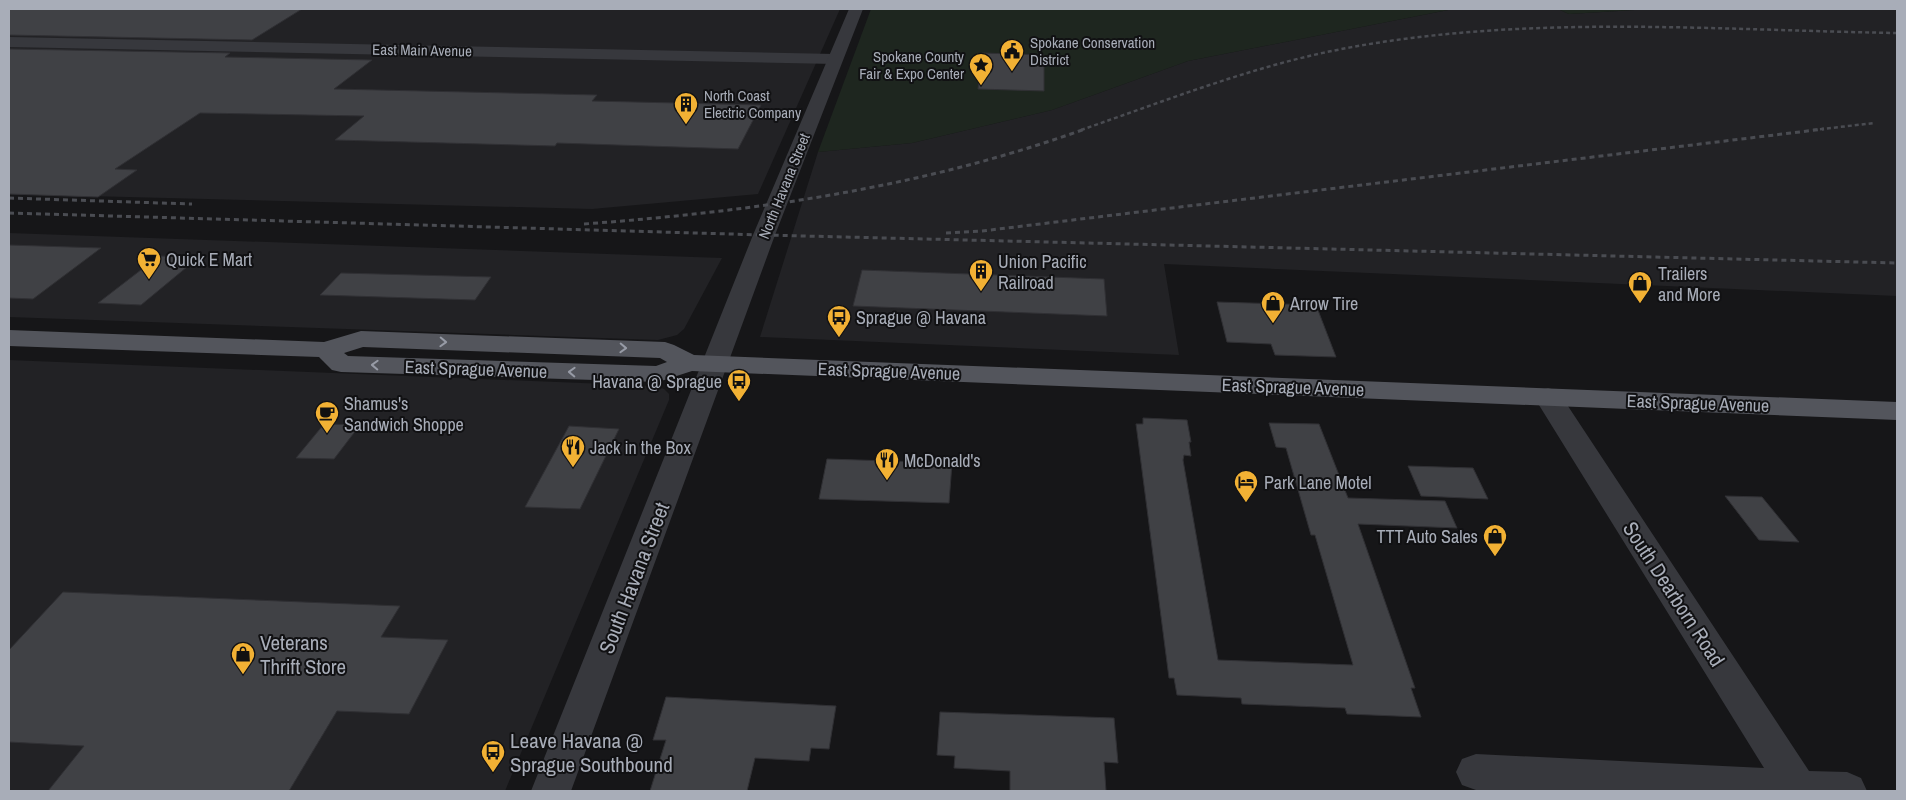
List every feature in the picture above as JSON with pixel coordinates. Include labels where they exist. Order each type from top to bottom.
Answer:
[{"type":"main road","name":"East Sprague Avenue","points":[[9,338],[326,350],[342,364],[418,367],[658,374],[702,364],[1897,411]]},
{"type":"street","name":"North Havana Street","points":[[702,364],[764,235],[856,9]]},
{"type":"street","name":"East Main Avenue","points":[[9,42],[835,59]]},
{"type":"street","name":"South Havana Street","points":[[551,791],[702,364]]},
{"type":"street","name":"South Dearborn Road","points":[[1548,397],[1799,790]]},
{"type":"street","points":[[1476,772],[1847,791]]},
{"type":"shaded area","points":[[9,9],[840,9],[758,194],[592,209],[9,194]]},
{"type":"shaded area","name":"Spokane County Fair & Expo Center","points":[[871,9],[1453,9],[1188,61],[1052,110],[912,143],[818,152]]},
{"type":"shaded area","points":[[1453,9],[1558,9],[1569,14],[1650,9],[1897,9],[1897,296],[1164,264],[1179,355],[760,337],[818,152],[912,143],[1052,110],[1188,61]]},
{"type":"shaded area","points":[[1558,9],[1650,9],[1569,14]]},
{"type":"shaded area","points":[[9,233],[722,258],[684,329],[677,335],[658,340],[9,317]]},
{"type":"shaded area","points":[[9,360],[655,386],[664,389],[669,394],[669,400],[505,791],[9,791]]},
{"type":"building","points":[[9,9],[302,9],[252,40],[9,35]]},
{"type":"building","points":[[9,49],[230,53],[225,57],[372,60],[334,89],[597,95],[592,101],[761,105],[738,149],[557,143],[555,146],[335,140],[364,116],[200,113],[115,169],[137,170],[98,197],[9,194]]},
{"type":"building","name":"Spokane Conservation District","points":[[982,53],[1044,55],[1044,91],[978,89]]},
{"type":"building","points":[[9,245],[101,248],[33,299],[9,298]]},
{"type":"building","name":"Quick E Mart","points":[[159,256],[199,257],[141,305],[98,303]]},
{"type":"building","name":"Union Pacific Railroad","points":[[862,270],[1104,279],[1107,316],[853,306]]},
{"type":"building","points":[[341,273],[491,277],[475,300],[320,295]]},
{"type":"building","name":"Arrow Tire","points":[[1217,302],[1316,305],[1336,357],[1275,355],[1271,344],[1227,342]]},
{"type":"building","points":[[1143,418],[1187,420],[1191,442],[1189,442],[1191,456],[1184,455],[1183,460],[1218,660],[1353,665],[1315,535],[1311,535],[1286,448],[1276,447],[1269,423],[1319,424],[1348,498],[1445,501],[1457,528],[1358,524],[1415,688],[1411,688],[1421,717],[1347,714],[1345,708],[1242,704],[1241,698],[1177,695],[1174,678],[1169,678],[1136,424],[1143,424]]},
{"type":"building","name":"Shamus's Sandwich Shoppe","points":[[324,424],[360,425],[334,459],[296,458]]},
{"type":"building","name":"Jack in the Box","points":[[569,426],[619,429],[580,509],[525,507]]},
{"type":"building","name":"McDonald's","points":[[827,459],[952,463],[949,503],[819,499]]},
{"type":"building","points":[[1408,466],[1473,468],[1488,499],[1421,496]]},
{"type":"building","points":[[1725,496],[1762,497],[1799,542],[1759,540]]},
{"type":"building","name":"Veterans Thrift Store","points":[[63,592],[400,606],[381,637],[448,640],[409,714],[337,711],[289,791],[48,791],[84,746],[9,742],[9,650]]},
{"type":"building","points":[[666,697],[836,706],[829,749],[811,748],[809,761],[755,758],[747,791],[650,791],[666,740],[653,740]]},
{"type":"building","points":[[940,712],[1114,718],[1118,763],[1104,762],[1106,791],[1010,791],[1010,771],[954,768],[955,756],[937,755]]},
{"type":"railway","points":[[1081,130],[1203,87],[1296,59],[1397,40],[1468,32],[1539,28],[1683,27],[1897,33]]},
{"type":"railway","points":[[1813,130],[1875,123]]},
{"type":"railway","points":[[584,224],[712,212],[838,194],[962,167],[1085,129]]},
{"type":"railway","points":[[946,233],[982,231],[1824,129]]},
{"type":"railway","points":[[9,198],[192,204]]},
{"type":"railway","points":[[9,213],[764,235],[1897,263]]},
{"type":"place","name":"Spokane Conservation District","points":[[1012,72]]},
{"type":"place","name":"Spokane County Fair & Expo Center","points":[[981,86]]},
{"type":"place","name":"North Coast Electric Company","points":[[686,125]]},
{"type":"place","name":"Quick E Mart","points":[[149,280]]},
{"type":"place","name":"Union Pacific Railroad","points":[[981,292]]},
{"type":"place","name":"Trailers and More","points":[[1640,304]]},
{"type":"place","name":"Arrow Tire","points":[[1273,324]]},
{"type":"place","name":"Sprague @ Havana","points":[[839,338]]},
{"type":"place","name":"Havana @ Sprague","points":[[739,402]]},
{"type":"place","name":"Shamus's Sandwich Shoppe","points":[[327,434]]},
{"type":"place","name":"Jack in the Box","points":[[573,468]]},
{"type":"place","name":"McDonald's","points":[[887,481]]},
{"type":"place","name":"Park Lane Motel","points":[[1246,503]]},
{"type":"place","name":"TTT Auto Sales","points":[[1495,557]]},
{"type":"place","name":"Veterans Thrift Store","points":[[243,675]]},
{"type":"place","name":"Leave Havana @ Sprague Southbound","points":[[493,773]]}]
